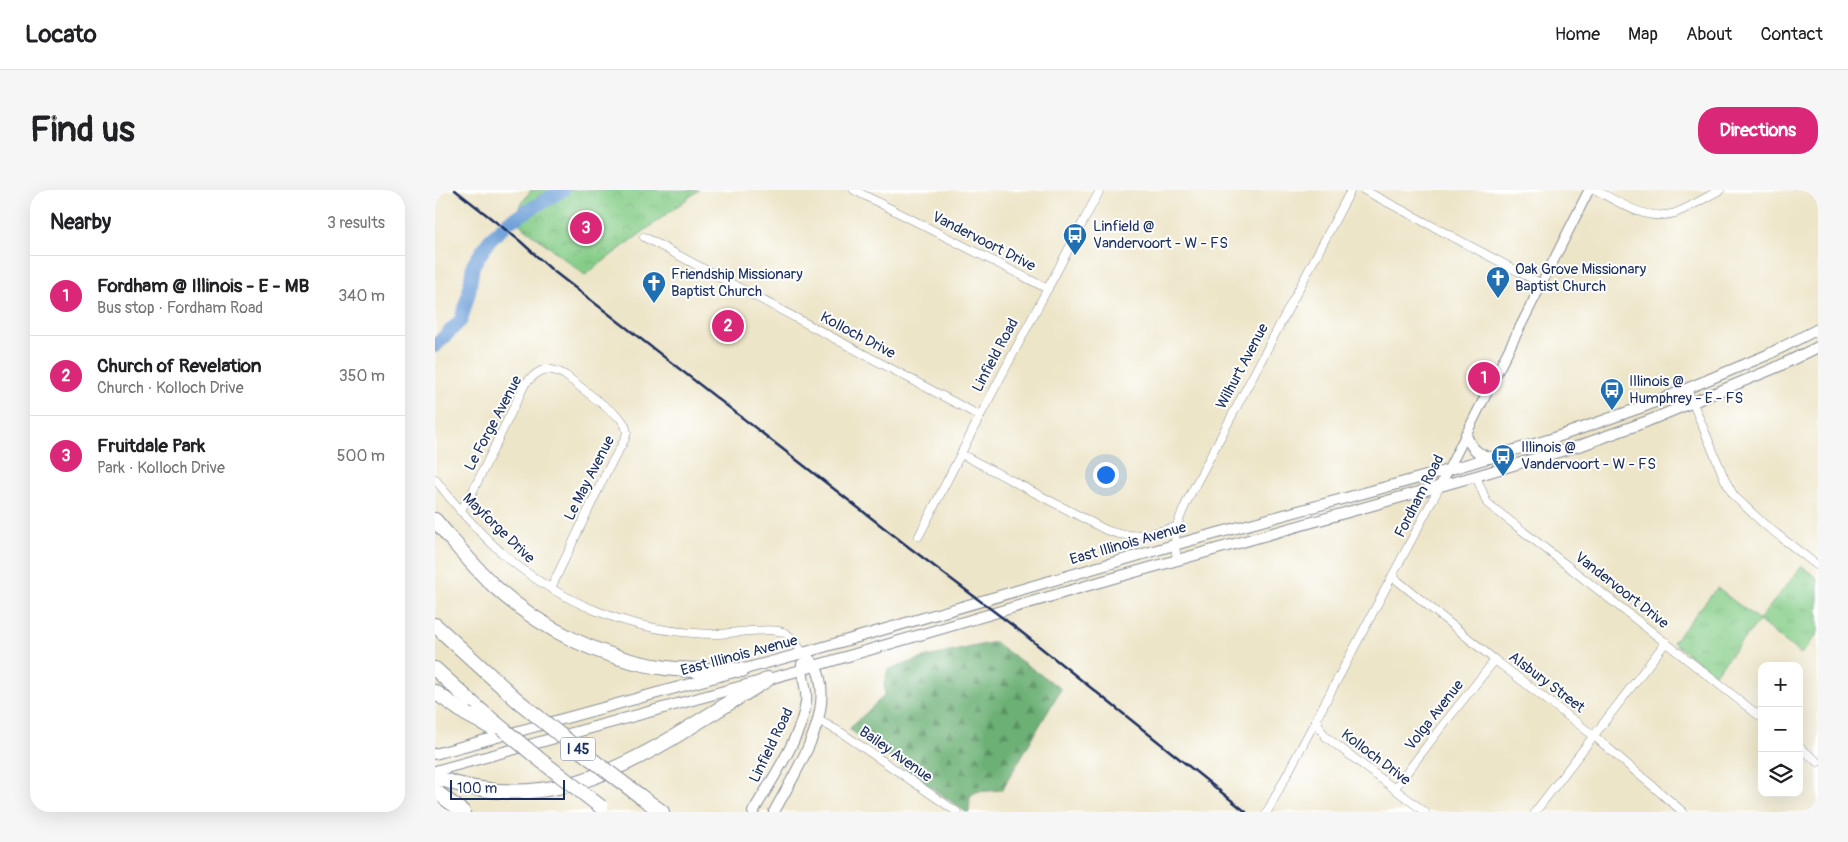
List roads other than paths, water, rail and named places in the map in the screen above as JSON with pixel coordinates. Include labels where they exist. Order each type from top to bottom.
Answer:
[{"type":"highway","points":[[435,520],[473,565],[493,585],[516,604],[561,634],[587,646],[641,663],[694,670],[742,670]]},
{"type":"highway","name":"I 45","points":[[435,625],[517,700],[574,746],[662,812]]},
{"type":"highway","points":[[435,670],[473,712]]},
{"type":"highway","points":[[435,777],[468,791],[504,798],[525,797],[567,790],[595,780],[643,756],[768,679]]},
{"type":"highway","points":[[435,692],[473,712]]},
{"type":"highway","name":"I 45","points":[[473,712],[516,740],[604,810]]},
{"type":"highway","points":[[435,791],[463,812]]},
{"type":"main road","name":"East Illinois Avenue","points":[[435,754],[803,654],[1174,544],[1490,458],[1577,431],[1687,389],[1767,355],[1818,329]]},
{"type":"main road","name":"East Illinois Avenue","points":[[435,771],[816,666],[1177,560],[1582,445],[1691,403],[1775,368],[1818,347]]},
{"type":"main road","points":[[1577,431],[1582,445]]},
{"type":"main road","points":[[1466,434],[1468,442],[1477,452],[1490,458]]},
{"type":"main road","points":[[803,654],[816,666]]},
{"type":"main road","name":"Linfield Road","points":[[753,812],[777,771],[804,717],[806,686],[801,670],[803,654]]},
{"type":"main road","name":"Linfield Road","points":[[774,812],[815,731],[821,693],[816,666]]},
{"type":"street","name":"Vandervoort Drive","points":[[854,190],[1048,288]]},
{"type":"street","points":[[870,198],[874,190]]},
{"type":"street","name":"Linfield Road","points":[[919,536],[980,416],[1100,190]]},
{"type":"street","name":"Wilhurt Avenue","points":[[1177,560],[1174,544],[1175,527],[1189,497],[1351,190]]},
{"type":"street","points":[[1364,190],[1542,284]]},
{"type":"street","name":"Fordham Road","points":[[1267,812],[1393,577],[1589,190]]},
{"type":"street","points":[[1596,190],[1635,210],[1649,215],[1662,215],[1676,212],[1720,190]]},
{"type":"street","name":"Kolloch Drive","points":[[644,237],[980,416]]},
{"type":"street","name":"Le Forge Avenue","points":[[460,511],[471,495],[525,384],[533,375],[540,370],[557,371],[587,392]]},
{"type":"street","points":[[1687,389],[1691,403],[1734,496],[1764,524],[1818,566]]},
{"type":"street","name":"Le May Avenue","points":[[551,588],[627,432],[620,418],[587,392]]},
{"type":"street","points":[[961,454],[1119,535],[1144,535],[1175,527]]},
{"type":"street","name":"Vandervoort Drive","points":[[1476,476],[1487,503],[1758,715]]},
{"type":"street","name":"Mayforge Drive","points":[[435,479],[460,511],[516,566],[531,578],[597,611],[630,622],[691,633],[718,634],[777,630],[793,639],[803,654]]},
{"type":"street","name":"Alsbury Street","points":[[1393,577],[1495,660],[1634,768],[1683,812]]},
{"type":"street","points":[[1535,812],[1666,642]]},
{"type":"street","name":"Volga Avenue","points":[[1395,788],[1495,660]]},
{"type":"street","name":"Kolloch Drive","points":[[1316,719],[1326,736],[1425,812]]},
{"type":"street","name":"Bailey Avenue","points":[[818,720],[842,733],[957,812]]},
{"type":"street","points":[[1803,750],[1818,762]]},
{"type":"street","points":[[777,771],[792,779]]},
{"type":"waterway","points":[[435,346],[461,320],[469,292],[473,265],[489,241],[507,223],[563,190]]},
{"type":"railway","points":[[455,190],[520,241],[552,270],[1020,631],[1246,812]]},
{"type":"place","name":"Fruitdale Park","points":[[586,228]]},
{"type":"place","name":"Linfield @ Vandervoort - W - FS","points":[[1075,256]]},
{"type":"place","name":"Oak Grove Missionary Baptist Church","points":[[1498,299]]},
{"type":"place","name":"Friendship Missionary Baptist Church","points":[[654,304]]},
{"type":"place","name":"Church of Revelation","points":[[728,326]]},
{"type":"place","name":"Fordham @ Illinois - E - MB","points":[[1484,378]]},
{"type":"place","name":"Illinois @ Humphrey - E - FS","points":[[1612,411]]},
{"type":"place","name":"Illinois @ Vandervoort - W - FS","points":[[1503,477]]}]
